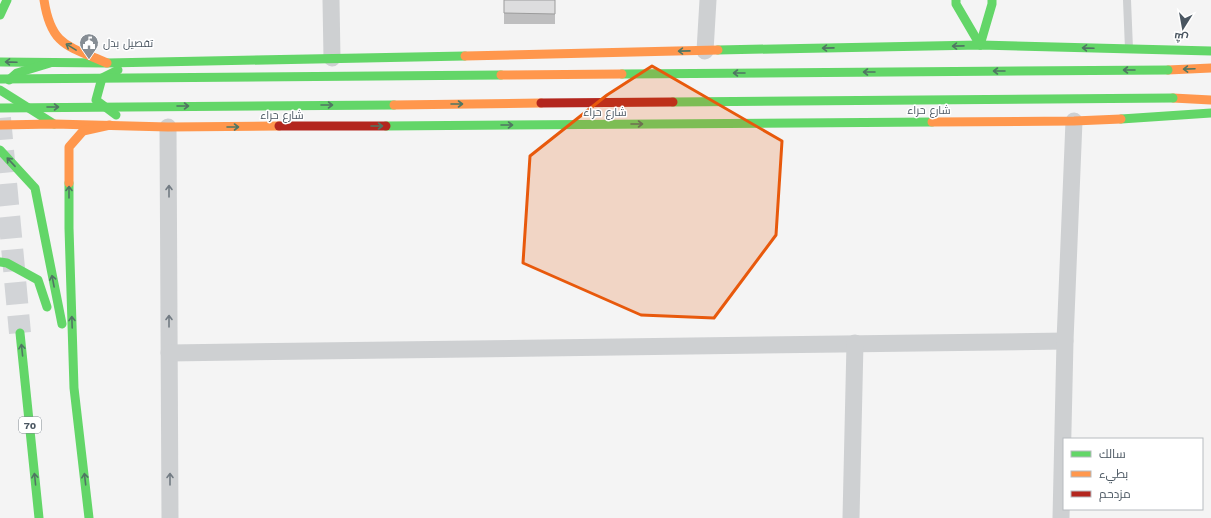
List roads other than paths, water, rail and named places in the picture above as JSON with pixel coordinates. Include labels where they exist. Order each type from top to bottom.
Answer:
[{"type":"main road","points":[[0,15],[7,0]]},
{"type":"main road","points":[[44,0],[46,17],[55,36],[74,49],[107,63]]},
{"type":"main road","points":[[956,0],[956,4],[980,45]]},
{"type":"main road","points":[[980,45],[992,0]]},
{"type":"main road","points":[[0,62],[107,63],[980,45],[1211,52]]},
{"type":"main road","points":[[131,62],[102,78],[96,100],[112,113],[141,126]]},
{"type":"main road","points":[[0,86],[17,73],[50,63]]},
{"type":"main road","points":[[0,79],[1168,70],[1211,68]]},
{"type":"main road","points":[[0,90],[54,124]]},
{"type":"main road","name":"شارع حراء","points":[[0,108],[1173,98],[1211,100]]},
{"type":"main road","name":"شارع حراء","points":[[0,126],[54,124],[168,128],[1074,121],[1211,113]]},
{"type":"main road","points":[[74,388],[69,228],[69,147],[83,131],[110,125]]},
{"type":"main road","points":[[0,150],[35,188],[74,388],[89,518]]},
{"type":"main road","points":[[0,262],[8,263],[38,280],[52,323]]},
{"type":"main road","name":"70","points":[[20,333],[39,518]]},
{"type":"main road","points":[[65,359],[74,388]]},
{"type":"street","points":[[332,0],[332,58]]},
{"type":"street","points":[[705,51],[708,0]]},
{"type":"street","points":[[1063,438],[1065,341],[1074,121]]},
{"type":"street","points":[[168,128],[170,518]]},
{"type":"street","points":[[169,353],[1065,341]]},
{"type":"street","points":[[851,518],[855,343]]},
{"type":"street","points":[[1062,518],[1063,459]]},
{"type":"lane","points":[[1127,0],[1129,49]]},
{"type":"tunnel","points":[[0,118],[20,333]]},
{"type":"place","name":"تفصيل بدل","points":[[89,60]]}]
